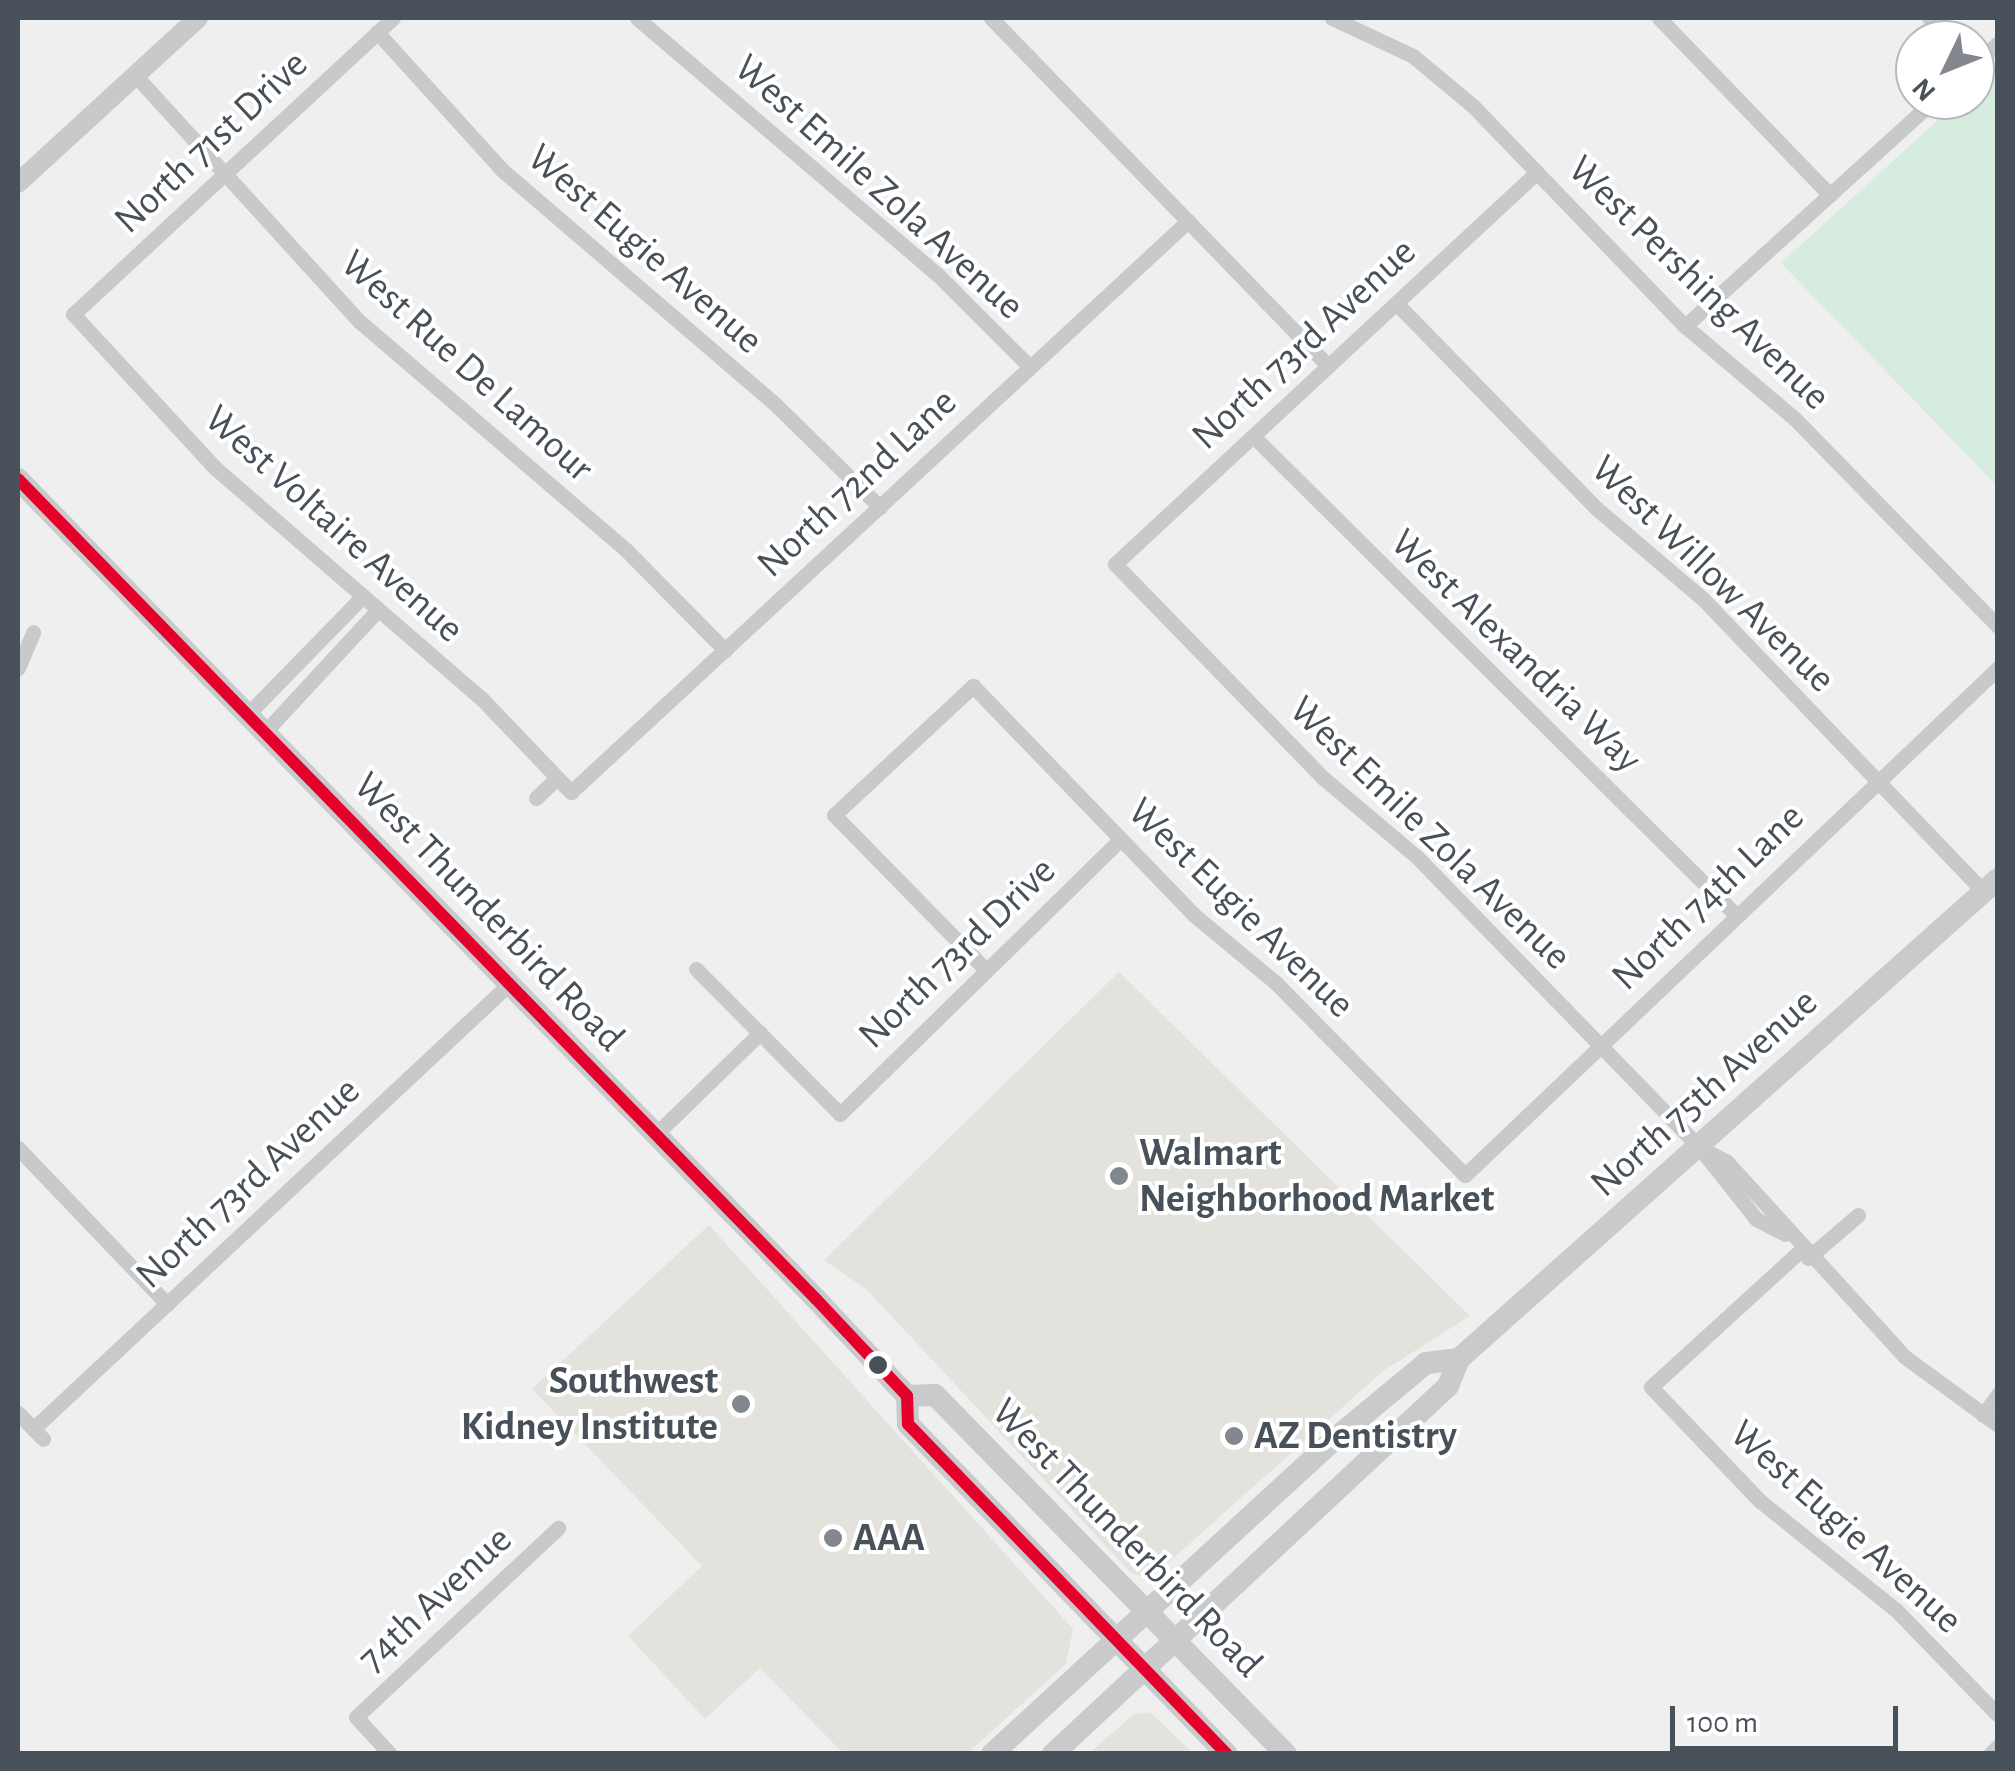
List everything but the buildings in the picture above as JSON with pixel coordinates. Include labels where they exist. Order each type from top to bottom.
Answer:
[{"type":"main road","name":"West Thunderbird Road","points":[[18,480],[907,1396],[908,1424],[1227,1754]]},
{"type":"main road","name":"North 75th Avenue","points":[[1053,1754],[1448,1386],[1459,1360],[1990,885]]},
{"type":"main road","name":"North 75th Avenue","points":[[992,1754],[1144,1610],[1426,1363],[1459,1360]]},
{"type":"main road","name":"West Thunderbird Road","points":[[907,1396],[935,1395],[1286,1754]]},
{"type":"street","points":[[18,183],[198,18]]},
{"type":"street","name":"North 71st Drive","points":[[72,314],[393,18]]},
{"type":"street","name":"West Emile Zola Avenue","points":[[637,18],[938,275],[1030,367]]},
{"type":"street","points":[[991,18],[1328,366]]},
{"type":"street","name":"West Pershing Avenue","points":[[1332,18],[1413,56],[1537,172],[1685,326],[1795,419],[1998,626]]},
{"type":"street","points":[[1659,18],[1830,195]]},
{"type":"street","name":"West Eugie Avenue","points":[[377,32],[530,197],[800,426],[880,507]]},
{"type":"street","name":"West Rue De Lamour","points":[[136,75],[358,321],[654,575],[725,650]]},
{"type":"street","points":[[1685,326],[1912,120]]},
{"type":"street","name":"North 73rd Avenue","points":[[1115,564],[1537,172]]},
{"type":"street","name":"North 72nd Lane","points":[[571,792],[1188,221]]},
{"type":"street","name":"West Willow Avenue","points":[[1396,303],[1877,780],[1990,885]]},
{"type":"street","name":"West Voltaire Avenue","points":[[72,314],[214,468],[378,611],[571,792]]},
{"type":"street","name":"West Alexandria Way","points":[[1253,436],[1734,914]]},
{"type":"street","name":"West Emile Zola Avenue","points":[[1115,564],[1700,1148]]},
{"type":"street","points":[[246,715],[361,598]]},
{"type":"street","points":[[264,733],[378,611]]},
{"type":"street","points":[[18,668],[33,632]]},
{"type":"street","name":"North 74th Lane","points":[[1465,1175],[1734,914],[1998,668]]},
{"type":"street","name":"West Eugie Avenue","points":[[986,970],[834,815],[973,686],[1120,840],[1465,1175]]},
{"type":"street","points":[[536,798],[557,778]]},
{"type":"street","name":"North 73rd Drive","points":[[760,1034],[840,1114],[1120,840]]},
{"type":"street","points":[[654,1136],[760,1034],[696,969]]},
{"type":"street","name":"North 73rd Avenue","points":[[18,1413],[38,1434],[167,1304],[508,985]]},
{"type":"street","points":[[18,1148],[167,1304]]},
{"type":"street","points":[[1700,1148],[1727,1162],[1785,1234],[1905,1357],[1998,1424]]},
{"type":"street","points":[[1804,1254],[1858,1215]]},
{"type":"street","name":"West Eugie Avenue","points":[[1804,1254],[1651,1387],[1760,1501],[1896,1610],[1998,1715]]},
{"type":"street","points":[[1983,1415],[1998,1394]]},
{"type":"street","name":"74th Avenue","points":[[390,1754],[356,1717],[558,1528]]},
{"type":"street","points":[[1990,1754],[1998,1746]]},
{"type":"shaded area","points":[[1119,972],[1470,1316],[1383,1371],[1150,1579],[1131,1573],[867,1290],[824,1260]]},
{"type":"shaded area","points":[[709,1225],[1073,1629],[1066,1664],[968,1753],[843,1753],[760,1668],[705,1719],[628,1636],[702,1566],[532,1389]]},
{"type":"shaded area","points":[[1150,1712],[1193,1753],[1089,1753],[1133,1715]]},
{"type":"green space","points":[[1995,68],[1997,486],[1781,263],[1938,120],[1995,120]]},
{"type":"transit line","points":[[18,479],[816,1299],[907,1396],[908,1424],[1227,1754]]},
{"type":"place","name":"Walmart Neighborhood Market","points":[[1119,1176]]},
{"type":"place","name":"Southwest Kidney Institute","points":[[741,1404]]},
{"type":"place","name":"AZ Dentistry","points":[[1234,1436]]},
{"type":"place","name":"AAA","points":[[833,1538]]}]
